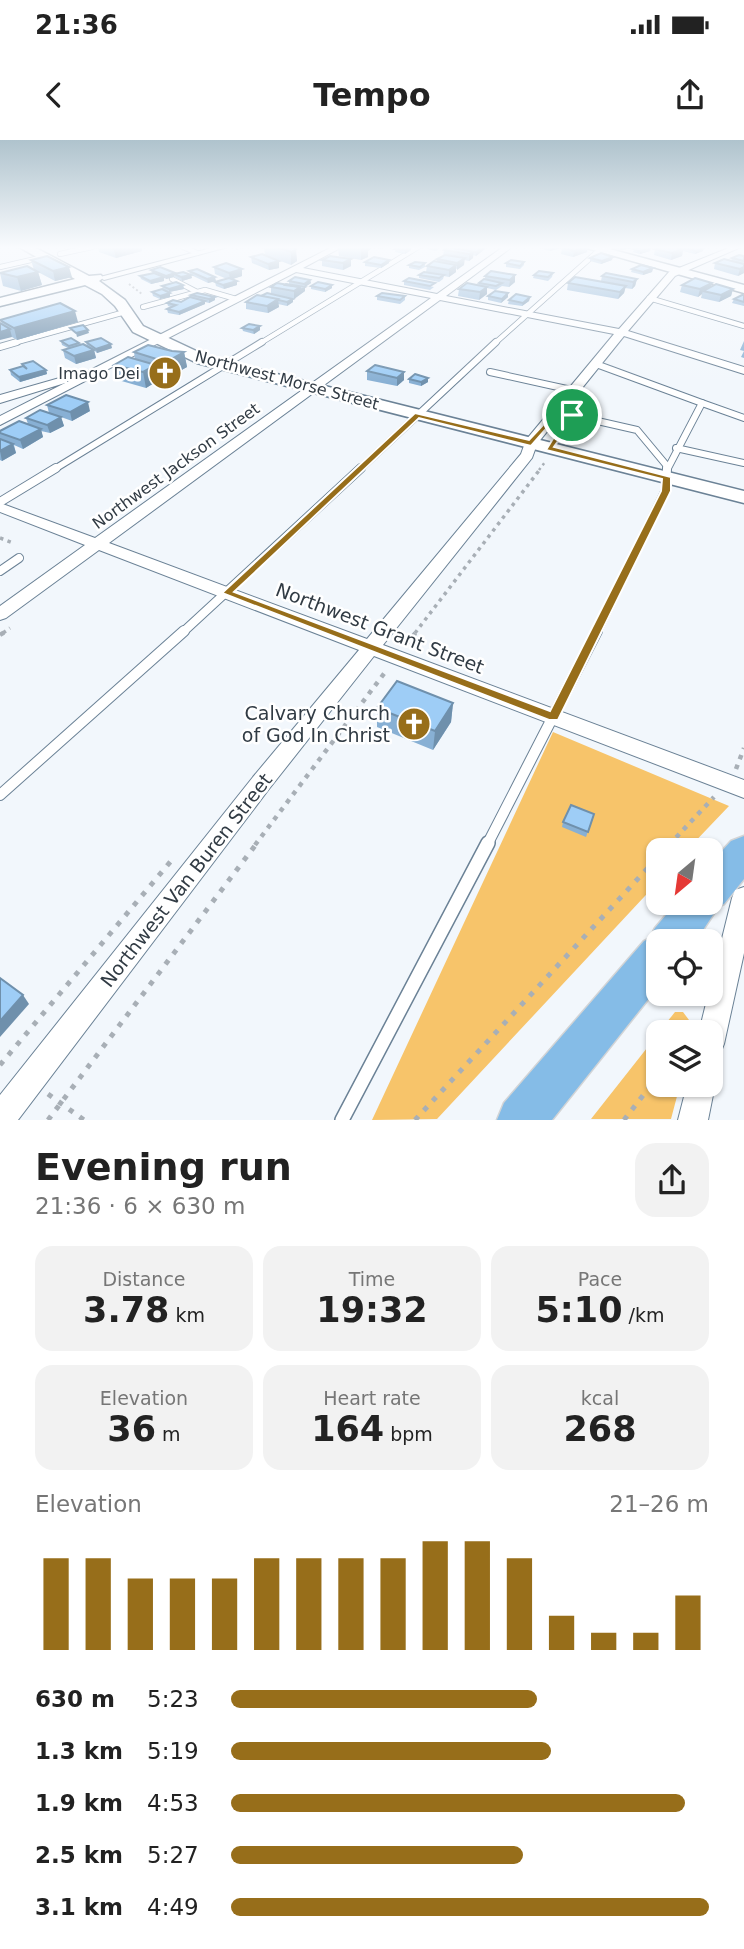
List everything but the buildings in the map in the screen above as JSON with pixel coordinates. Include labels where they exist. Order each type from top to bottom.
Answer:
[{"type":"main road","points":[[0,302],[37,293]]},
{"type":"main road","name":"Northwest Morse Street","points":[[107,293],[114,297],[138,329],[190,355],[540,446],[667,472],[744,497]]},
{"type":"main road","points":[[130,293],[155,324],[158,339]]},
{"type":"main road","points":[[723,877],[744,852]]},
{"type":"main road","points":[[680,929],[691,915]]},
{"type":"main road","points":[[521,1119],[646,969]]},
{"type":"street","points":[[0,421],[248,293]]},
{"type":"street","points":[[415,293],[622,332],[744,371]]},
{"type":"street","name":"Northwest Jackson Street","points":[[0,614],[444,293]]},
{"type":"street","name":"Northwest Van Buren Street","points":[[2,1117],[261,783],[527,455],[540,446],[558,412],[654,293]]},
{"type":"street","points":[[0,398],[104,368]]},
{"type":"street","name":"Northwest Grant Street","points":[[0,507],[736,786]]},
{"type":"street","points":[[716,1020],[744,898]]},
{"type":"street","points":[[693,1119],[698,1097]]},
{"type":"lane","points":[[143,307],[194,293]]},
{"type":"lane","points":[[214,293],[236,299]]},
{"type":"lane","points":[[0,502],[346,293]]},
{"type":"lane","points":[[0,795],[227,593],[549,293]]},
{"type":"lane","points":[[649,298],[744,326]]},
{"type":"lane","points":[[0,346],[125,312]]},
{"type":"lane","points":[[596,364],[744,418]]},
{"type":"lane","points":[[489,372],[576,391]]},
{"type":"lane","points":[[342,1119],[554,717],[666,491],[667,472],[676,448],[702,403]]},
{"type":"lane","points":[[558,412],[638,430],[667,472]]},
{"type":"lane","points":[[676,448],[744,463]]},
{"type":"lane","points":[[0,571],[19,558]]},
{"type":"path","points":[[48,1119],[547,460],[540,446]]},
{"type":"path","points":[[0,538],[13,543]]},
{"type":"path","points":[[678,838],[736,786],[744,748]]},
{"type":"path","points":[[415,1119],[646,870]]},
{"type":"path","points":[[624,1119],[646,1091]]},
{"type":"shaded area","points":[[553,732],[729,806],[698,838],[646,838],[646,895],[437,1119],[372,1120]]},
{"type":"shaded area","points":[[675,1012],[683,1012],[689,1020],[669,1020]]},
{"type":"shaded area","points":[[646,1049],[646,1097],[677,1097],[671,1119],[591,1119]]},
{"type":"place","name":"Imago Dei","points":[[165,373]]},
{"type":"place","name":"Calvary Church of God In Christ","points":[[414,724]]},
{"type":"route","points":[[558,412],[572,415],[549,448],[667,477],[666,491],[554,717],[227,593],[418,415],[531,443],[558,412]]}]
